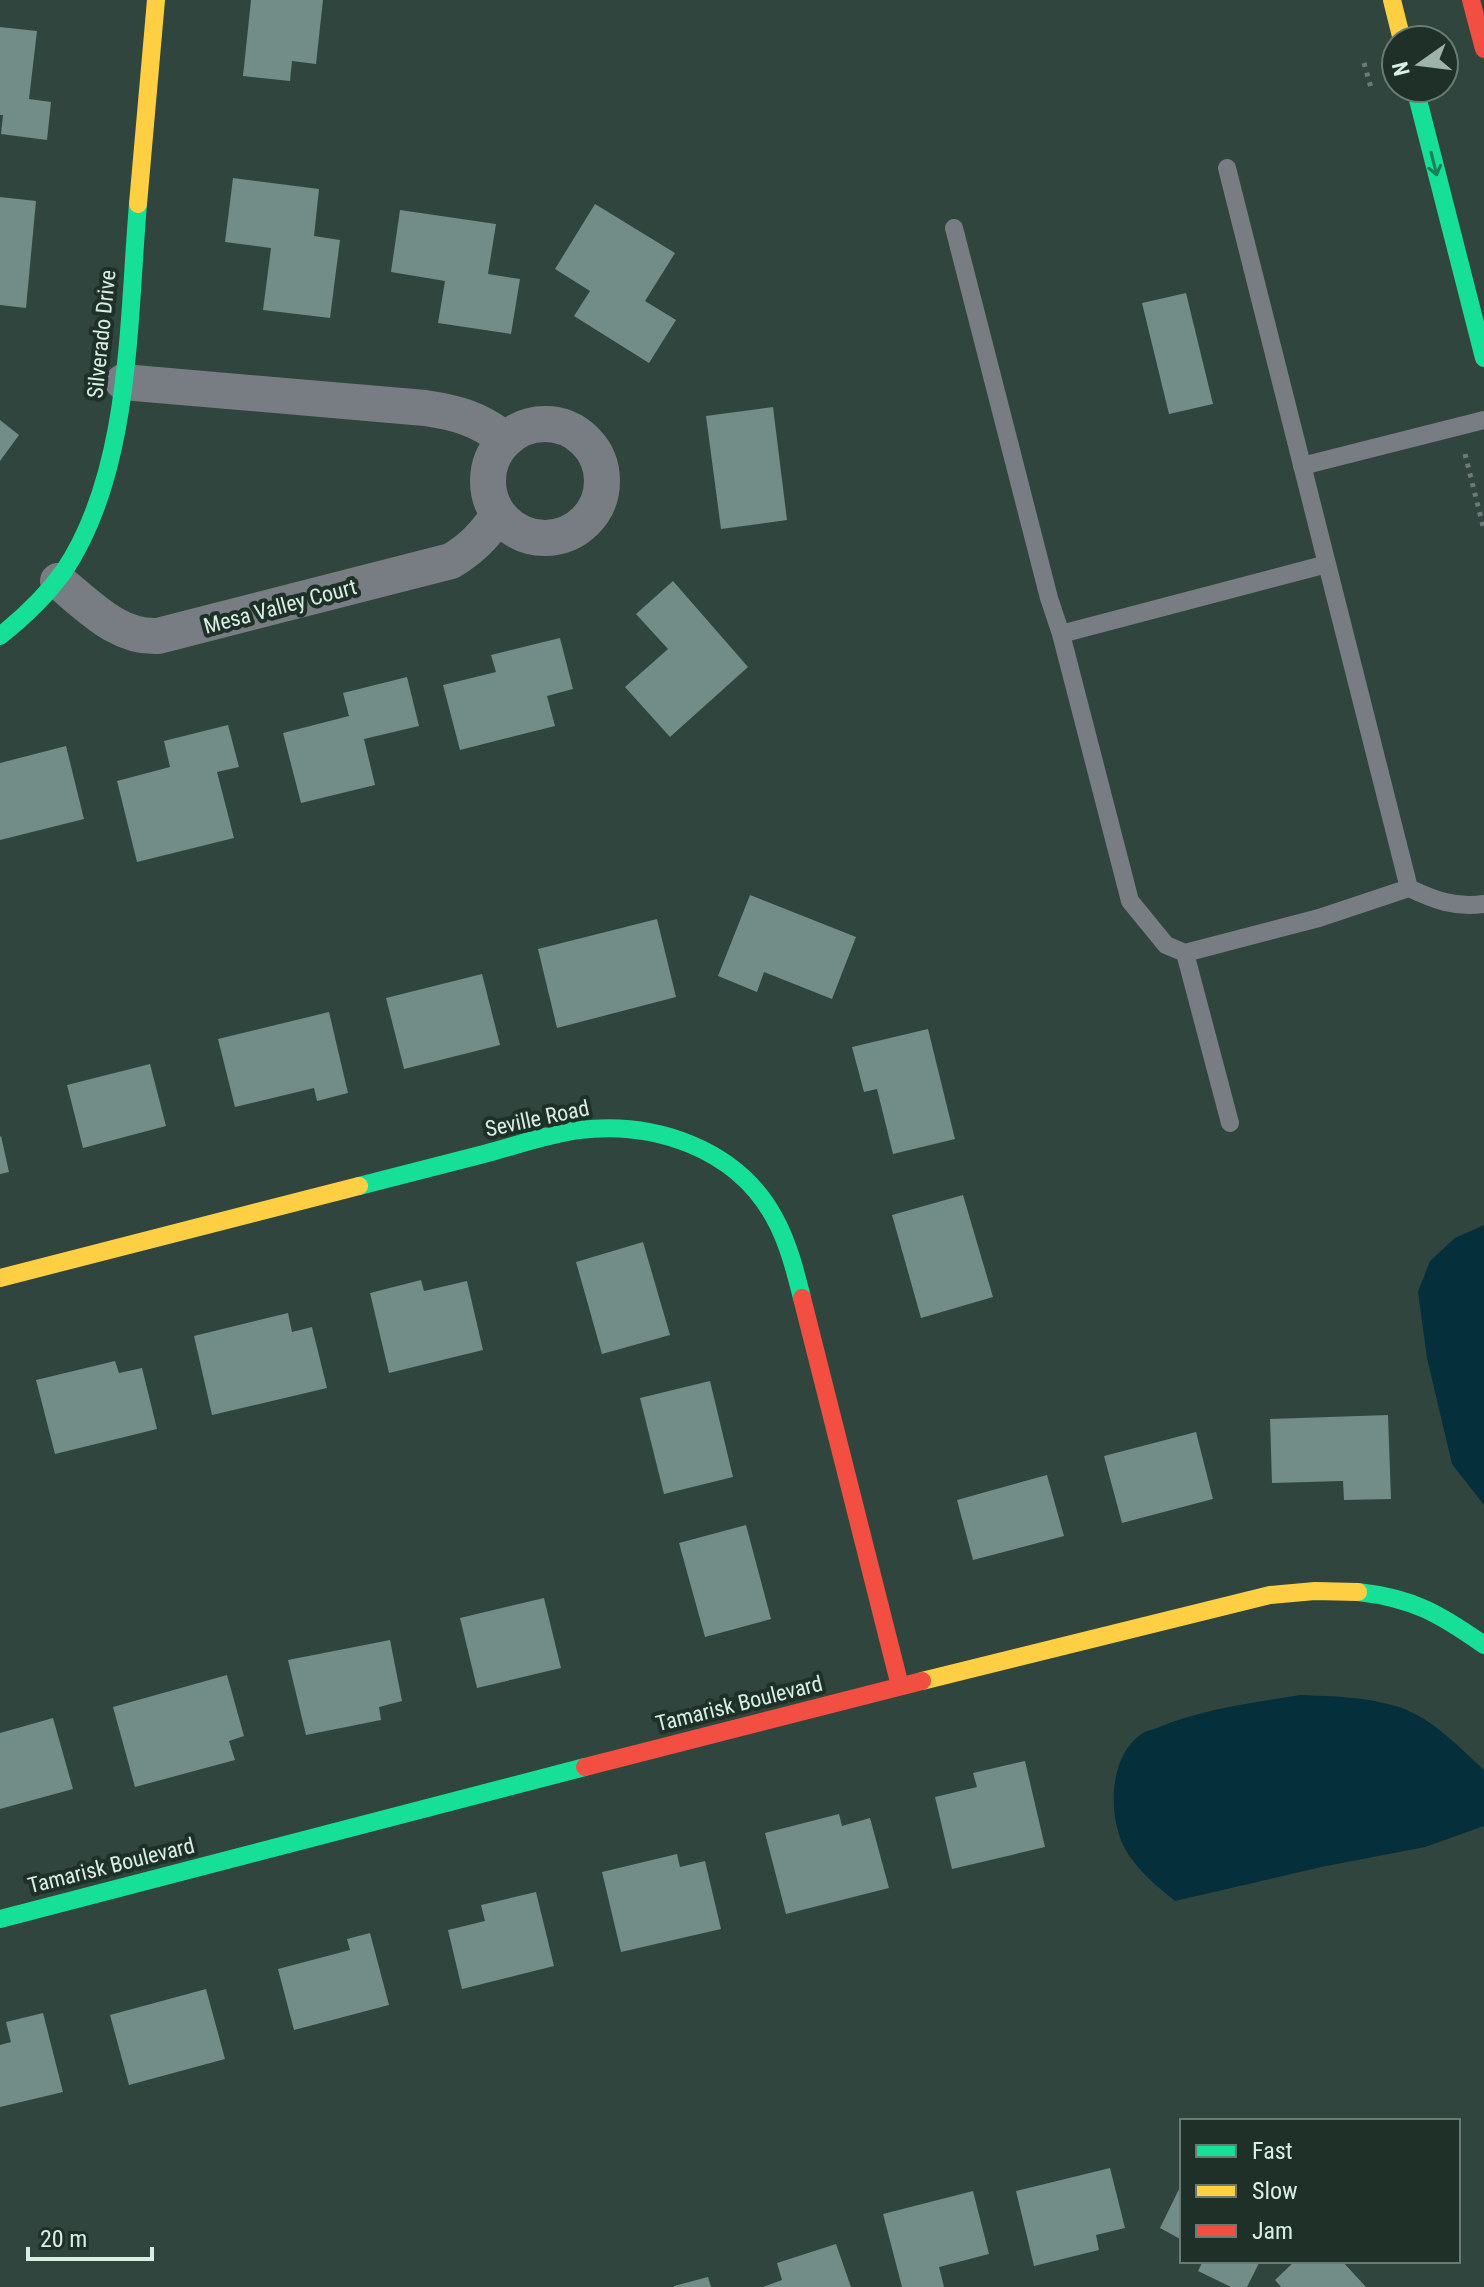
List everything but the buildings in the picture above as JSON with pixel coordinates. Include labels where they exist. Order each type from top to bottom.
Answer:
[{"type":"street","name":"Silverado Drive","points":[[0,636],[29,613],[58,581],[91,520],[105,479],[123,382],[156,0]]},
{"type":"street","points":[[1392,0],[1398,24]]},
{"type":"street","points":[[1471,0],[1484,49]]},
{"type":"street","points":[[1419,104],[1484,358]]},
{"type":"street","points":[[123,382],[447,411],[484,423],[505,439]]},
{"type":"street","points":[[540,424],[561,426],[578,434],[592,448],[600,466],[602,486],[597,505],[586,521],[570,533],[551,538],[531,537],[513,529],[499,515],[491,501],[489,468],[505,439],[522,428],[540,424]]},
{"type":"street","name":"Mesa Valley Court","points":[[58,581],[121,630],[137,636],[158,636],[451,561],[471,550],[499,515]]},
{"type":"street","name":"Seville Road","points":[[0,1278],[577,1130],[633,1128],[691,1143],[734,1169],[770,1209],[781,1230],[794,1267],[900,1686]]},
{"type":"street","name":"Tamarisk Boulevard","points":[[0,1919],[900,1686],[1270,1595],[1296,1591],[1363,1592],[1417,1605],[1449,1619],[1484,1645]]},
{"type":"lane","points":[[1227,168],[1409,888]]},
{"type":"lane","points":[[954,228],[1130,901],[1166,945],[1185,953],[1319,918],[1409,888],[1437,902],[1467,906],[1484,904]]},
{"type":"lane","points":[[1302,466],[1484,420]]},
{"type":"lane","points":[[1061,634],[1327,564]]},
{"type":"lane","points":[[1185,953],[1230,1123]]},
{"type":"water","points":[[1484,1225],[1484,1505],[1452,1464],[1427,1358],[1418,1292],[1430,1261],[1455,1238]]},
{"type":"water","points":[[1300,1695],[1375,1701],[1423,1718],[1484,1770],[1484,1826],[1425,1847],[1321,1867],[1175,1901],[1136,1864],[1123,1845],[1118,1829],[1114,1812],[1116,1777],[1129,1746],[1144,1732],[1192,1716]]},
{"type":"traffic: fast","points":[[1419,104],[1484,358]]},
{"type":"traffic: fast","points":[[0,636],[34,606],[64,571],[86,531],[102,488],[122,394],[138,204]]},
{"type":"traffic: fast","points":[[359,1186],[567,1132],[607,1128],[664,1135],[715,1157],[738,1173],[758,1193],[783,1236],[802,1298]]},
{"type":"traffic: fast","points":[[1358,1592],[1395,1598],[1425,1609],[1484,1645]]},
{"type":"traffic: fast","points":[[0,1919],[585,1767]]},
{"type":"traffic: slow","points":[[138,204],[156,0]]},
{"type":"traffic: slow","points":[[1392,0],[1398,24]]},
{"type":"traffic: slow","points":[[0,1278],[359,1186]]},
{"type":"traffic: slow","points":[[922,1681],[1270,1595],[1315,1591],[1358,1592]]},
{"type":"traffic: jam","points":[[1471,0],[1484,49]]},
{"type":"traffic: jam","points":[[802,1298],[900,1686]]},
{"type":"traffic: jam","points":[[585,1767],[922,1681]]}]
